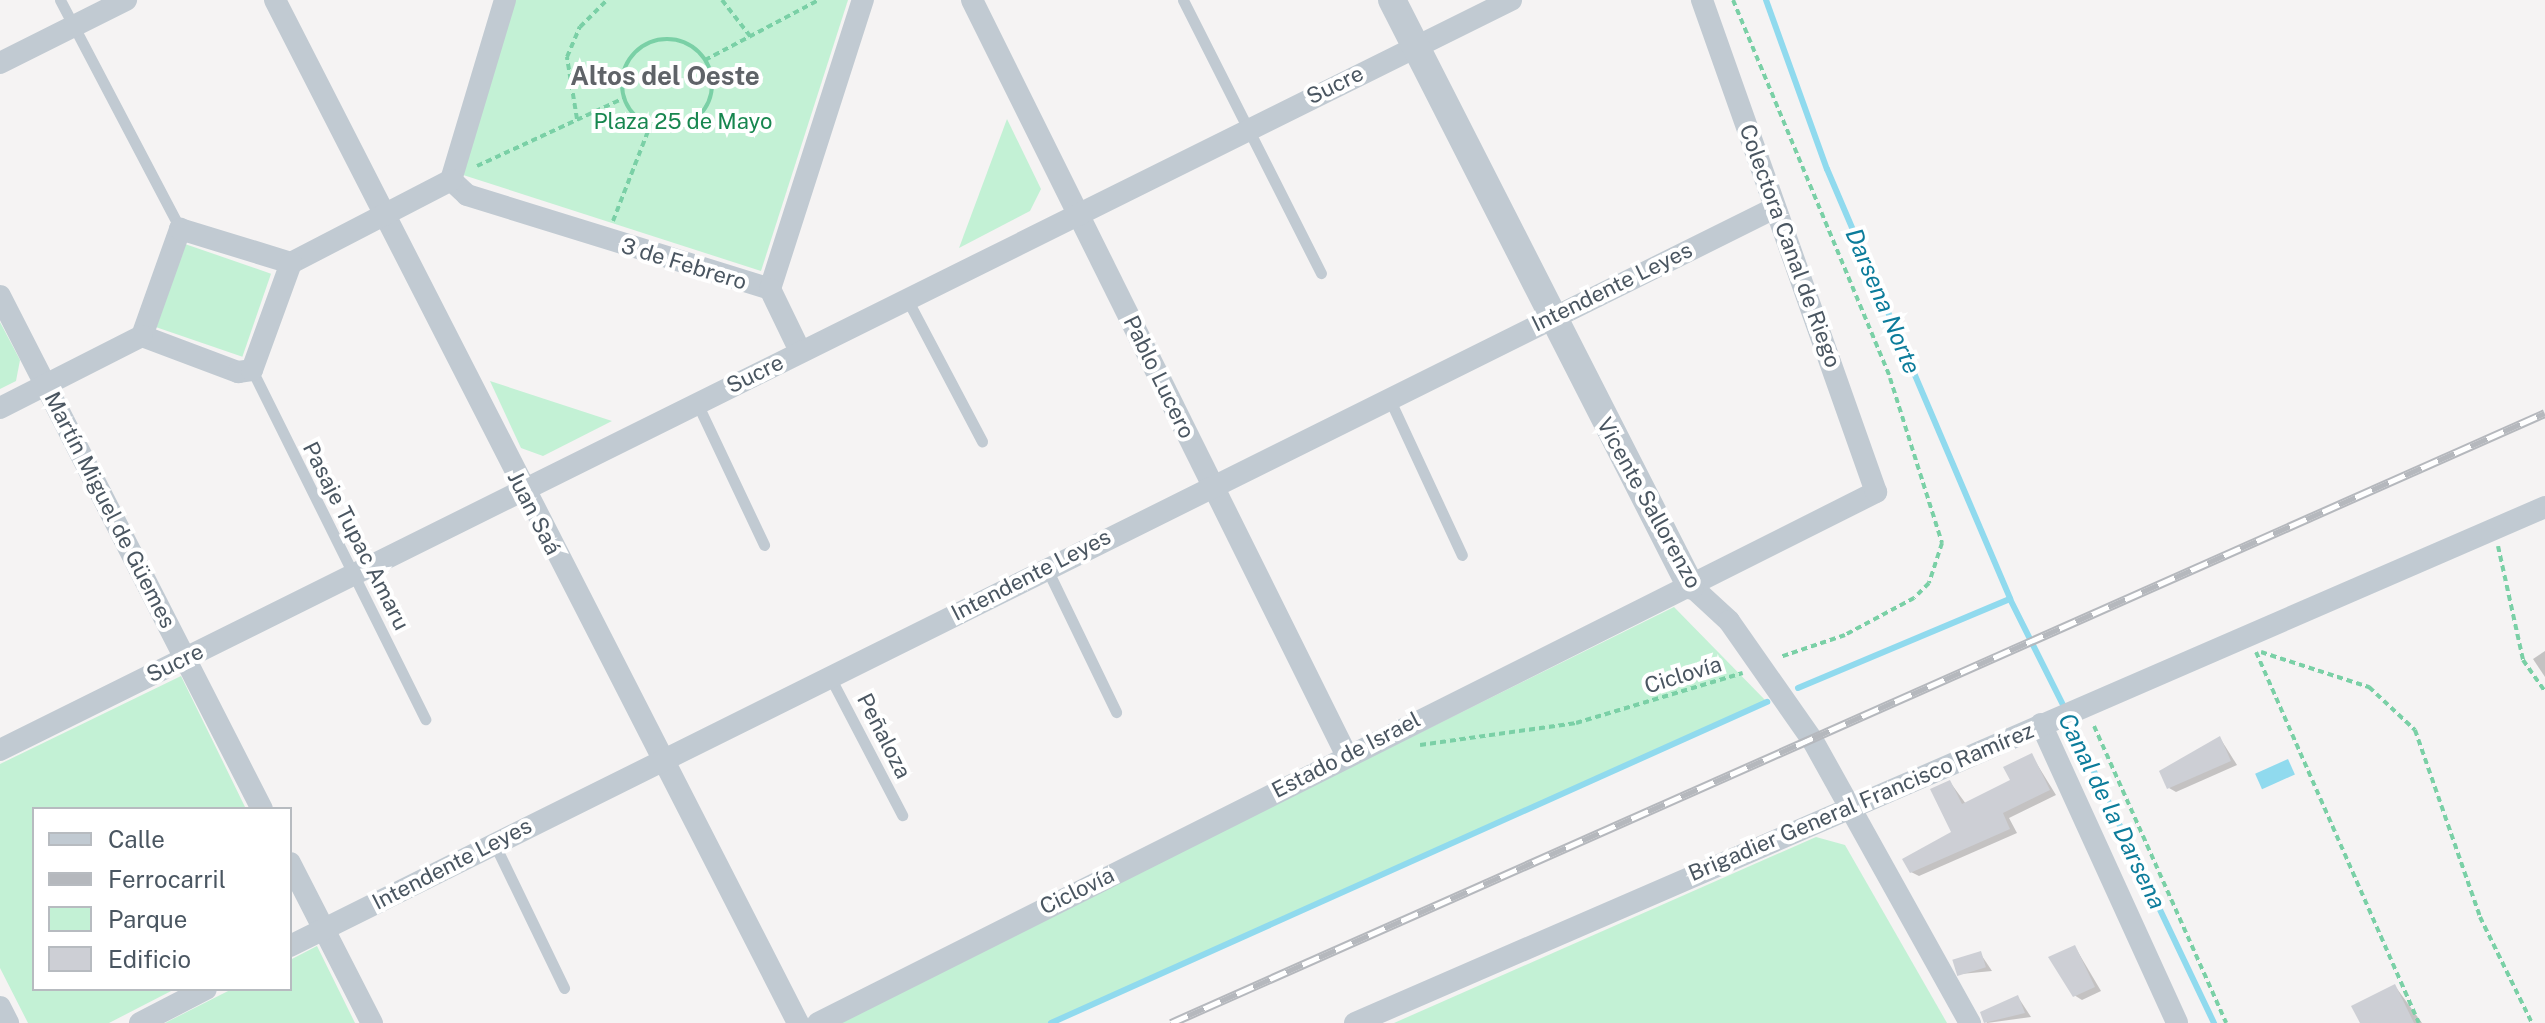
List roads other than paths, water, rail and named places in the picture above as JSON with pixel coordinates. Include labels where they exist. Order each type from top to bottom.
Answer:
[{"type":"street","points":[[0,63],[126,0]]},
{"type":"street","name":"Juan Saá","points":[[275,0],[387,213],[523,492],[798,1023]]},
{"type":"street","points":[[142,336],[238,372],[252,370],[291,263],[451,180],[505,0]]},
{"type":"street","name":"3 de Febrero","points":[[451,180],[467,195],[770,289],[863,0]]},
{"type":"street","name":"Pablo Lucero","points":[[972,0],[1346,754]]},
{"type":"street","name":"Vicente Sallorenzo","points":[[1392,0],[1549,318],[1690,585],[1764,666],[1970,1023]]},
{"type":"street","name":"Sucre","points":[[0,750],[1511,0]]},
{"type":"street","name":"Colectora Canal de Riego","points":[[1702,0],[1876,492]]},
{"type":"street","name":"Intendente Leyes","points":[[292,945],[1047,568],[1212,482],[1775,208]]},
{"type":"street","points":[[0,408],[142,336],[180,229],[291,263]]},
{"type":"street","points":[[770,289],[800,351]]},
{"type":"street","name":"Martín Miguel de Güemes","points":[[0,296],[261,807]]},
{"type":"street","name":"Estado de Israel","points":[[818,1023],[1346,754],[1876,492]]},
{"type":"street","name":"Brigadier General Francisco Ramírez","points":[[1355,1023],[1847,807],[2545,507]]},
{"type":"street","points":[[2041,724],[2177,1023]]},
{"type":"street","points":[[292,867],[372,1023]]},
{"type":"street","points":[[140,1023],[202,991]]},
{"type":"street","points":[[0,1007],[8,1023]]},
{"type":"lane","points":[[60,0],[180,229]]},
{"type":"lane","points":[[1183,0],[1321,273]]},
{"type":"lane","points":[[906,299],[982,441]]},
{"type":"lane","name":"Pasaje Tupac Amaru","points":[[252,370],[425,719]]},
{"type":"lane","points":[[1389,398],[1462,555]]},
{"type":"lane","points":[[697,403],[764,545]]},
{"type":"lane","points":[[1047,568],[1116,712]]},
{"type":"lane","name":"Peñaloza","points":[[830,676],[902,815]]},
{"type":"lane","points":[[494,843],[564,988]]},
{"type":"water","points":[[2288,759],[2295,775],[2262,789],[2255,774]]},
{"type":"waterway","name":"Darsena Norte","points":[[1766,0],[1827,169],[2010,599],[2065,709]]},
{"type":"waterway","points":[[1798,688],[2010,599]]},
{"type":"waterway","points":[[1051,1023],[1767,702]]},
{"type":"waterway","name":"Canal de la Darsena","points":[[2069,719],[2214,1023]]},
{"type":"railway","points":[[1171,1023],[2545,413]]},
{"type":"district","name":"Altos del Oeste","points":[[665,76]]},
{"type":"park label","name":"Plaza 25 de Mayo","points":[[683,122]]}]
